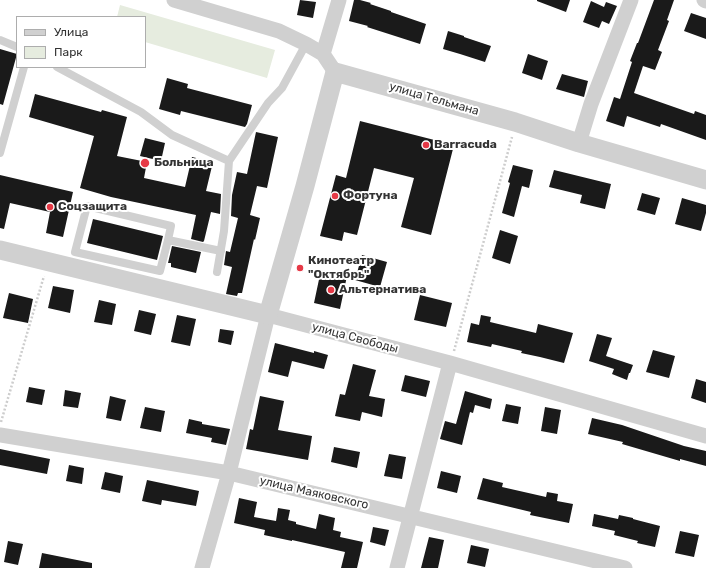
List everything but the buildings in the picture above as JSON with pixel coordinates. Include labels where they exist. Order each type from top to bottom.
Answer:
[{"type":"street","points":[[174,0],[279,31],[323,54],[335,72],[305,186],[268,315],[229,473],[202,568]]},
{"type":"street","points":[[323,54],[339,0]]},
{"type":"street","points":[[580,144],[591,104],[631,0]]},
{"type":"street","name":"улица Тельмана","points":[[335,72],[515,122],[580,144],[706,180]]},
{"type":"street","name":"улица Свободы","points":[[0,250],[48,263],[268,315],[450,363],[706,436]]},
{"type":"street","points":[[397,568],[450,363]]},
{"type":"street","name":"улица Маяковского","points":[[0,435],[229,473],[625,568]]},
{"type":"lane","points":[[0,40],[16,47]]},
{"type":"lane","points":[[217,272],[224,231],[229,161],[268,103],[282,88],[306,44]]},
{"type":"lane","points":[[0,153],[24,68]]},
{"type":"lane","points":[[59,68],[141,112],[172,135],[229,161]]},
{"type":"lane","points":[[87,206],[171,226],[168,240],[160,271],[75,252],[87,206]]},
{"type":"lane","points":[[168,240],[221,251]]},
{"type":"path","points":[[450,363],[509,149],[515,122]]},
{"type":"path","points":[[0,425],[48,263]]},
{"type":"green space","points":[[120,5],[275,50],[267,78],[146,42],[146,16],[117,16]]},
{"type":"place","name":"Barracuda","points":[[426,145]]},
{"type":"place","name":"Больница","points":[[145,163]]},
{"type":"place","name":"Фортуна","points":[[335,196]]},
{"type":"place","name":"Соцзащита","points":[[50,207]]},
{"type":"place","name":"Кинотеатр \"Октябрь\"","points":[[300,268]]},
{"type":"place","name":"Альтернатива","points":[[331,290]]}]
